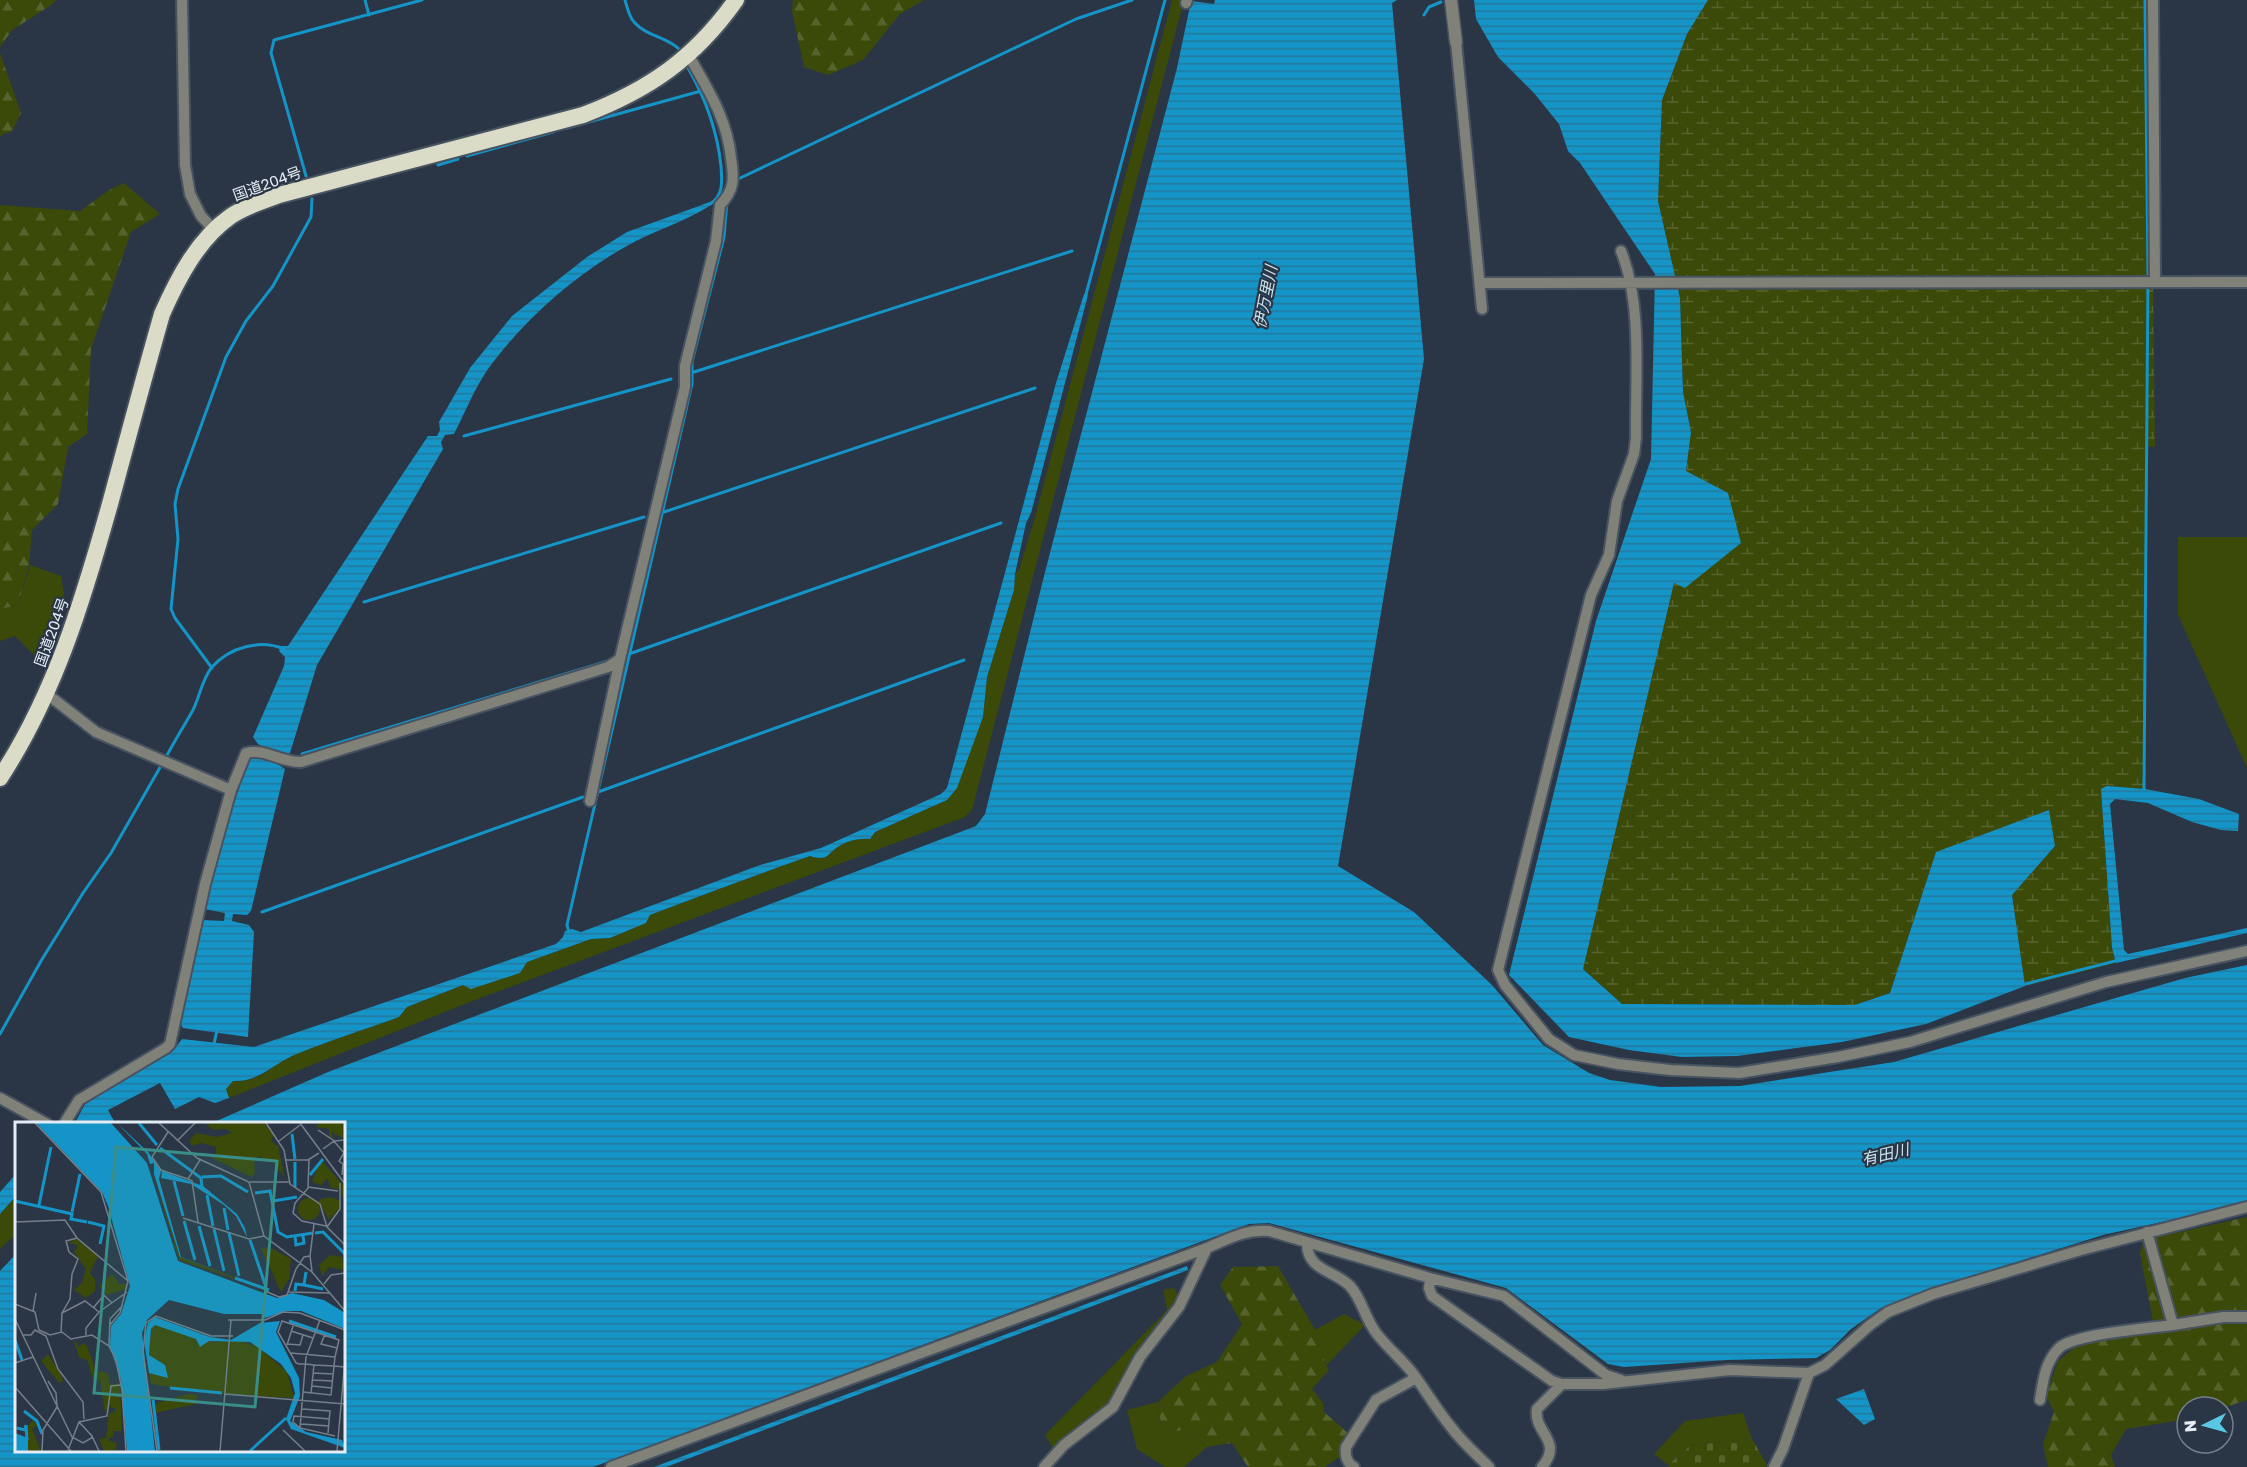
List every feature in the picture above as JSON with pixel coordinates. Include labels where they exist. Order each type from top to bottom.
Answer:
[{"type":"highway","name":"国道204号","points":[[0,778],[32,726],[71,633],[94,559],[162,314],[186,267],[214,230],[232,215],[279,195],[583,115],[632,94],[689,56],[706,39],[736,0]]},
{"type":"street","points":[[182,0],[185,165],[190,194],[201,216],[214,230]]},
{"type":"street","points":[[1450,0],[1482,309]]},
{"type":"street","points":[[2153,0],[2156,282]]},
{"type":"street","points":[[590,801],[620,659],[685,387],[685,366],[716,241],[720,205],[732,188],[733,172],[729,137],[722,115],[689,56]]},
{"type":"street","points":[[1621,251],[1637,284],[1634,454],[1617,501],[1609,555],[1591,595],[1498,970],[1505,985],[1548,1039],[1574,1055],[1618,1064],[1670,1070],[1739,1072],[1838,1057],[1910,1042],[2106,982],[2247,951]]},
{"type":"street","points":[[1480,283],[2247,282]]},
{"type":"street","points":[[65,1122],[79,1100],[170,1044],[205,884],[231,790],[246,753],[254,751],[286,762],[301,762],[608,667],[620,659]]},
{"type":"street","points":[[47,694],[96,732],[231,790]]},
{"type":"street","points":[[0,1098],[43,1122]]},
{"type":"street","points":[[1430,1278],[1429,1288],[1432,1296],[1552,1381],[1562,1384],[1603,1384],[1621,1380],[1730,1370],[1809,1373],[1825,1365],[1888,1312],[1933,1294],[2147,1232],[2247,1208]]},
{"type":"street","points":[[611,1467],[1208,1248],[1244,1232],[1257,1230],[1269,1231],[1307,1244],[1504,1296],[1606,1375],[1621,1380]]},
{"type":"street","points":[[2147,1232],[2173,1325]]},
{"type":"street","points":[[1307,1244],[1311,1260],[1318,1268],[1339,1277],[1349,1285],[1376,1333],[1416,1378],[1451,1428],[1489,1467]]},
{"type":"street","points":[[1044,1467],[1064,1445],[1113,1407],[1140,1357],[1179,1307],[1208,1248]]},
{"type":"street","points":[[2040,1400],[2044,1374],[2061,1347],[2072,1341],[2223,1317],[2247,1317]]},
{"type":"street","points":[[1774,1467],[1783,1449],[1809,1373]]},
{"type":"street","points":[[1353,1467],[1345,1455],[1346,1447],[1376,1400],[1416,1378]]},
{"type":"street","points":[[1542,1467],[1549,1459],[1551,1450],[1536,1413],[1537,1409],[1562,1384]]},
{"type":"green space","points":[[0,0],[56,0],[12,30],[0,47]]},
{"type":"green space","points":[[793,0],[924,0],[900,14],[863,60],[828,75],[804,67],[792,11]]},
{"type":"green space","points":[[1172,0],[1184,0],[972,810],[965,817],[475,1000],[229,1098],[226,1089],[233,1081],[257,1077],[292,1056],[399,1017],[407,1007],[463,985],[520,973],[527,962],[591,939],[610,938],[646,923],[650,915],[790,863],[810,856],[825,857],[844,843],[870,839],[875,832],[947,800],[983,717],[987,677],[1014,590],[1015,574],[1019,570],[1035,517]]},
{"type":"green space","points":[[1708,0],[2150,0],[2155,447],[2147,446],[2144,789],[2108,786],[2101,789],[2112,948],[2116,963],[2025,986],[2012,895],[2055,846],[1936,852],[1890,993],[1855,1005],[1622,1004],[1583,969],[1674,583],[1727,493],[1686,472],[1691,432],[1683,392],[1680,298],[1658,201],[1662,100],[1687,34]]},
{"type":"green space","points":[[0,53],[21,113],[12,131],[0,136]]},
{"type":"green space","points":[[124,183],[160,214],[131,232],[91,349],[87,434],[68,447],[58,504],[32,530],[29,565],[18,605],[0,609],[0,205],[80,211],[111,189]]},
{"type":"green space","points":[[2178,537],[2247,537],[2247,768],[2178,615]]},
{"type":"green space","points":[[30,565],[61,576],[66,606],[50,648],[35,656],[15,636],[0,641],[0,609],[18,605]]},
{"type":"green space","points":[[15,1197],[15,1235],[0,1249],[0,1214]]},
{"type":"green space","points":[[2247,1217],[2247,1400],[2235,1404],[2235,1395],[2175,1395],[2175,1421],[2126,1429],[2111,1455],[2115,1467],[2048,1467],[2043,1444],[2054,1412],[2046,1396],[2058,1361],[2077,1345],[2155,1332],[2140,1253],[2144,1240]]},
{"type":"green space","points":[[1278,1266],[1315,1330],[1329,1370],[1312,1389],[1323,1403],[1324,1412],[1349,1434],[1339,1457],[1325,1467],[1248,1467],[1232,1443],[1207,1447],[1187,1430],[1162,1432],[1158,1402],[1186,1376],[1217,1362],[1242,1324],[1220,1285],[1233,1267]]},
{"type":"green space","points":[[1174,1288],[1179,1297],[1174,1310],[1106,1408],[1054,1450],[1045,1435],[1167,1310],[1163,1290]]},
{"type":"green space","points":[[1344,1314],[1365,1325],[1326,1366],[1315,1330]]},
{"type":"green space","points":[[1158,1402],[1162,1432],[1187,1430],[1207,1447],[1184,1467],[1165,1467],[1137,1449],[1127,1410]]},
{"type":"green space","points":[[1743,1413],[1752,1439],[1691,1445],[1668,1465],[1654,1454],[1685,1421]]},
{"type":"green space","points":[[1752,1439],[1766,1467],[1670,1467],[1668,1465],[1691,1445]]},
{"type":"water","points":[[1215,0],[1397,0],[1392,3],[1424,359],[1338,866],[1414,912],[1492,985],[1543,1045],[1589,1073],[1610,1080],[1661,1087],[1740,1086],[1894,1062],[2185,978],[2247,965],[2247,1203],[2103,1235],[1921,1292],[1881,1308],[1851,1329],[1830,1350],[1816,1358],[1727,1360],[1624,1367],[1608,1364],[1506,1288],[1269,1223],[1249,1224],[593,1467],[0,1467],[0,1271],[15,1255],[15,1452],[345,1452],[345,1122],[214,1122],[328,1072],[976,826],[985,814],[1045,572],[1177,68],[1191,1],[1214,4]]},
{"type":"water","points":[[1474,0],[1708,0],[1687,34],[1662,100],[1658,201],[1680,298],[1683,392],[1691,432],[1686,471],[1728,493],[1741,543],[1685,588],[1674,583],[1583,969],[1622,1004],[1855,1005],[1890,993],[1936,852],[2049,810],[2055,846],[2012,895],[2025,986],[1926,1024],[1842,1042],[1737,1056],[1682,1057],[1629,1050],[1569,1037],[1509,975],[1596,621],[1651,459],[1655,274],[1580,163],[1568,151],[1559,124],[1534,93],[1498,57],[1476,19]]},
{"type":"water","points":[[710,202],[714,203],[615,253],[594,266],[555,297],[503,350],[478,385],[454,434],[445,435],[441,442],[443,449],[317,665],[290,753],[273,761],[285,769],[251,911],[247,915],[233,914],[232,921],[249,925],[254,932],[248,1037],[183,1028],[180,1023],[202,920],[224,921],[225,913],[204,909],[224,833],[250,759],[269,750],[258,744],[253,737],[284,666],[285,657],[279,651],[281,646],[288,646],[428,436],[437,436],[440,430],[439,422],[470,368],[512,316],[587,257],[627,232]]},
{"type":"water","points":[[1084,294],[1088,295],[1031,513],[1026,523],[1015,574],[1014,590],[987,677],[983,717],[957,788],[947,800],[875,832],[870,839],[844,843],[825,857],[810,856],[790,863],[650,915],[646,923],[610,938],[591,939],[527,962],[520,973],[471,989],[463,985],[407,1007],[399,1017],[292,1056],[250,1079],[233,1081],[226,1089],[229,1098],[215,1103],[199,1097],[175,1109],[160,1083],[108,1110],[114,1122],[76,1122],[85,1104],[173,1051],[182,1039],[254,1047],[556,944],[565,931],[572,929],[581,932],[760,865],[821,848],[941,794],[947,788],[1056,383]]},
{"type":"water","points":[[2107,786],[2145,789],[2199,799],[2239,814],[2238,831],[2221,830],[2192,822],[2148,803],[2115,799],[2110,804],[2124,950],[2128,954],[2247,928],[2247,933],[2116,963],[2112,948],[2101,789]]},
{"type":"water","points":[[15,1175],[15,1197],[0,1214],[0,1192]]},
{"type":"water","points":[[1187,1266],[1188,1270],[666,1467],[654,1467]]},
{"type":"water","points":[[1864,1389],[1875,1419],[1864,1425],[1836,1399]]},
{"type":"waterway","points":[[365,0],[369,15]]},
{"type":"waterway","points":[[306,176],[271,53],[274,40],[422,0]]},
{"type":"waterway","points":[[625,0],[628,12],[639,27],[679,49]]},
{"type":"waterway","points":[[736,180],[1076,19],[1132,0]]},
{"type":"waterway","points":[[1085,298],[1165,0]]},
{"type":"waterway","points":[[2144,789],[2148,274],[2145,0]]},
{"type":"waterway","points":[[1424,15],[1429,7],[1441,2]]},
{"type":"waterway","points":[[688,68],[710,115],[717,139],[721,187],[718,196],[710,204]]},
{"type":"waterway","points":[[567,128],[701,91]]},
{"type":"waterway","points":[[467,156],[553,132]]},
{"type":"waterway","points":[[438,165],[458,159]]},
{"type":"waterway","points":[[212,668],[175,618],[171,609],[178,539],[175,504],[178,489],[226,357],[246,321],[273,286],[311,217],[312,199]]},
{"type":"waterway","points":[[569,932],[567,925],[692,384],[692,362],[724,237],[727,201]]},
{"type":"waterway","points":[[694,372],[1072,251]]},
{"type":"waterway","points":[[464,436],[671,379]]},
{"type":"waterway","points":[[664,512],[1035,388]]},
{"type":"waterway","points":[[364,602],[644,517]]},
{"type":"waterway","points":[[629,654],[1001,523]]},
{"type":"waterway","points":[[165,759],[193,710],[206,677],[219,660],[236,650],[255,645],[284,649]]},
{"type":"waterway","points":[[598,792],[964,660]]},
{"type":"waterway","points":[[302,754],[608,661]]},
{"type":"waterway","points":[[0,1034],[41,961],[111,853],[162,764]]},
{"type":"waterway","points":[[262,912],[583,797]]},
{"type":"waterway","points":[[2025,984],[2119,960]]},
{"type":"waterway","points":[[214,1044],[217,1030]]},
{"type":"water label","name":"伊万里川","points":[[1265,297]]},
{"type":"water label","name":"有田川","points":[[1885,1154]]}]
